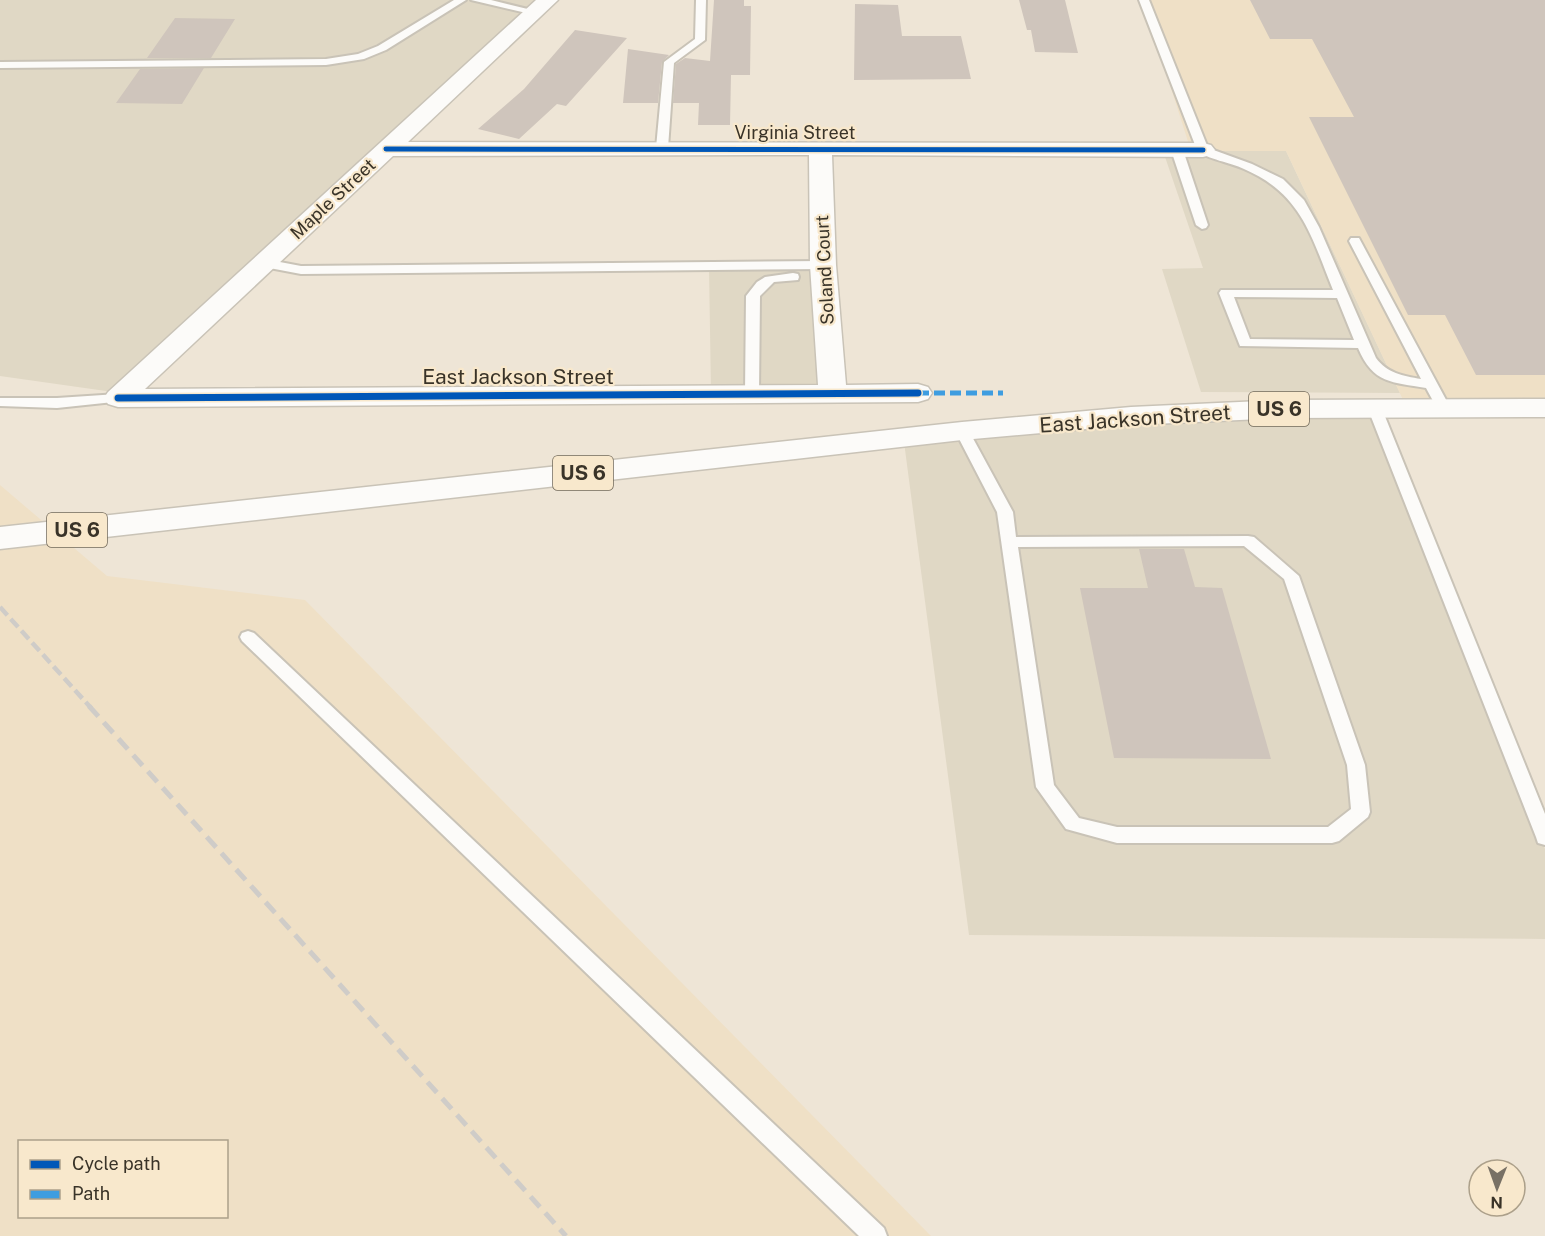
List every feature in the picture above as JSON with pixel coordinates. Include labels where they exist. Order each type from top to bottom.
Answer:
[{"type":"street","name":"Maple Street","points":[[118,398],[541,6]]},
{"type":"street","name":"Virginia Street","points":[[386,150],[662,148],[1203,150]]},
{"type":"street","name":"Soland Court","points":[[820,148],[823,271],[833,393]]},
{"type":"street","name":"East Jackson Street","points":[[118,398],[918,393]]},
{"type":"street","name":"East Jackson Street","points":[[962,431],[1143,416],[1284,409],[1375,409],[1438,397],[1545,408]]},
{"type":"street","name":"US 6","points":[[0,538],[962,431]]},
{"type":"lane","points":[[0,65],[326,62],[360,57],[382,48],[461,0]]},
{"type":"lane","points":[[476,0],[541,6]]},
{"type":"lane","points":[[662,148],[669,63],[700,40],[701,0]]},
{"type":"lane","points":[[1144,0],[1203,150],[1248,166],[1279,182],[1300,203],[1313,227],[1363,344],[1378,371],[1438,397]]},
{"type":"lane","points":[[1177,150],[1202,225]]},
{"type":"lane","points":[[1355,241],[1438,397]]},
{"type":"lane","points":[[264,263],[302,270],[823,271]]},
{"type":"lane","points":[[752,393],[753,296],[761,283],[773,277],[823,271]]},
{"type":"lane","points":[[1342,294],[1226,293],[1245,343],[1363,344]]},
{"type":"lane","points":[[0,402],[57,404],[118,398]]},
{"type":"lane","points":[[1375,409],[1545,837]]},
{"type":"lane","points":[[962,431],[1005,512],[1009,542],[1045,787],[1073,824],[1117,835],[1332,835],[1361,812],[1356,765],[1291,576],[1248,541],[1009,542]]},
{"type":"lane","points":[[248,637],[876,1236]]},
{"type":"shaded area","points":[[0,0],[545,0],[113,392],[0,376]]},
{"type":"shaded area","points":[[1143,0],[1545,0],[1545,405],[1405,404],[1286,151],[1191,151]]},
{"type":"shaded area","points":[[1163,151],[1286,151],[1400,393],[1201,392],[1162,269],[1203,268]]},
{"type":"shaded area","points":[[820,267],[831,391],[711,392],[709,268]]},
{"type":"shaded area","points":[[1373,411],[1545,849],[1545,939],[969,935],[904,442],[1133,419]]},
{"type":"shaded area","points":[[0,485],[107,576],[305,600],[931,1236],[0,1236]]},
{"type":"building","points":[[714,0],[744,0],[744,6],[751,6],[750,75],[731,75],[730,125],[698,125],[699,103],[673,103],[676,64],[685,58],[710,61]]},
{"type":"building","points":[[1019,0],[1065,0],[1078,53],[1035,52],[1031,30],[1027,30]]},
{"type":"building","points":[[1250,0],[1545,0],[1545,375],[1476,375],[1445,315],[1408,315],[1309,117],[1354,117],[1312,39],[1270,39]]},
{"type":"building","points":[[855,4],[898,5],[902,36],[961,36],[971,79],[854,80]]},
{"type":"building","points":[[175,18],[235,19],[211,58],[147,58]]},
{"type":"building","points":[[575,30],[627,38],[566,106],[557,104],[519,139],[478,129],[524,89]]},
{"type":"building","points":[[628,49],[669,55],[662,62],[658,103],[623,103]]},
{"type":"building","points":[[204,68],[182,104],[116,103],[140,69]]},
{"type":"building","points":[[1139,549],[1184,549],[1195,587],[1222,588],[1271,759],[1114,758],[1080,588],[1148,588]]},
{"type":"railway","points":[[0,607],[91,708]]},
{"type":"railway","points":[[89,706],[566,1236]]},
{"type":"marked path","points":[[918,393],[1003,393]]},
{"type":"cycle path","points":[[386,149],[1203,150]]},
{"type":"cycle path","points":[[118,398],[918,393]]}]
